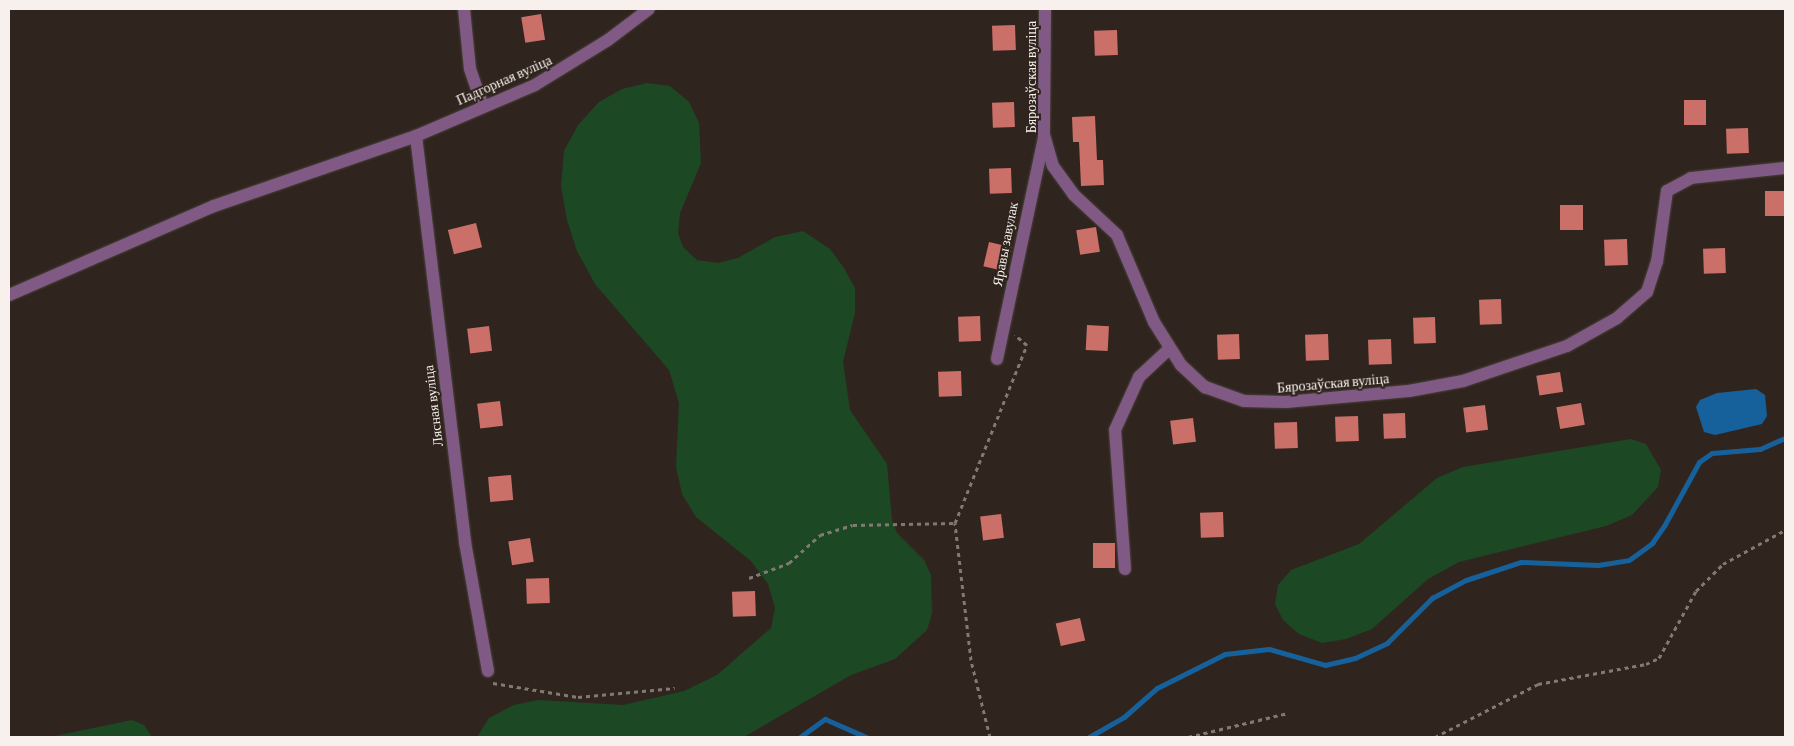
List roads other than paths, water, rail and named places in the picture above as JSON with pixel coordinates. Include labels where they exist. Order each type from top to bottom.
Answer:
[{"type":"street","points":[[464,9],[470,69],[483,106]]},
{"type":"street","name":"Падгорная вуліца","points":[[9,295],[214,206],[416,136],[566,69],[649,9]]},
{"type":"street","name":"Бярозаўская вуліца","points":[[1045,9],[1044,135],[1061,181],[1101,218],[1127,252],[1169,349],[1206,387],[1264,403],[1409,391],[1517,365],[1595,332],[1647,292],[1657,262],[1663,203],[1678,183],[1785,168]]},
{"type":"street","name":"Яравы завулак","points":[[997,359],[1006,328],[1014,264],[1044,135]]},
{"type":"street","name":"Лясная вуліца","points":[[416,136],[465,542],[488,671]]},
{"type":"street","points":[[1125,569],[1115,430],[1139,377],[1169,349]]},
{"type":"water","points":[[1756,389],[1765,395],[1767,416],[1762,424],[1715,435],[1704,432],[1696,407],[1700,400],[1717,393]]},
{"type":"waterway","points":[[1089,737],[1124,717],[1157,688],[1225,654],[1269,649],[1325,665],[1355,658],[1387,643],[1432,598],[1466,580],[1521,562],[1598,565],[1629,560],[1652,543],[1664,526],[1699,462],[1712,453],[1760,449],[1785,438]]},
{"type":"waterway","points":[[800,737],[825,719],[866,737]]}]
